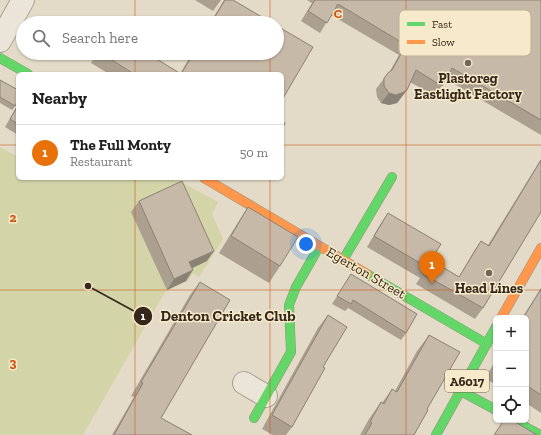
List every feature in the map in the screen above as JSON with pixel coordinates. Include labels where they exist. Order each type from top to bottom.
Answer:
[{"type":"main road","points":[[0,58],[24,72]]},
{"type":"main road","points":[[343,260],[392,177]]},
{"type":"main road","name":"Egerton Street","points":[[207,180],[486,344]]},
{"type":"main road","points":[[254,418],[291,352],[290,305],[296,287],[319,246]]},
{"type":"main road","points":[[503,315],[541,248]]},
{"type":"main road","name":"A6017","points":[[436,435],[462,391],[493,332]]},
{"type":"main road","points":[[462,391],[493,408]]},
{"type":"main road","points":[[518,423],[540,435]]},
{"type":"street","points":[[0,41],[23,0]]},
{"type":"street","points":[[244,383],[266,396]]},
{"type":"green space","points":[[0,147],[16,156],[16,180],[178,180],[218,202],[212,214],[223,239],[199,277],[193,273],[188,281],[165,292],[83,435],[0,435]]},
{"type":"building","points":[[225,0],[233,0],[260,16],[215,16]]},
{"type":"building","points":[[315,0],[541,0],[541,120],[452,68],[442,86],[416,70],[407,90],[404,92],[396,95],[389,93],[384,86],[384,78],[392,70],[400,56],[531,56],[531,10],[399,10],[399,41],[338,4],[327,23],[308,11]]},
{"type":"building","points":[[284,30],[313,47],[284,97],[284,72],[182,72],[190,60],[284,60]]},
{"type":"building","points":[[112,60],[158,60],[178,72],[131,72]]},
{"type":"building","points":[[0,80],[16,89],[15,106],[0,97]]},
{"type":"building","points":[[16,109],[16,123],[10,119]]},
{"type":"building","points":[[541,160],[541,212],[483,308],[423,274],[427,267],[374,236],[388,213],[441,244],[431,260],[459,277],[481,241],[489,246]]},
{"type":"building","points":[[182,181],[214,251],[189,262],[193,270],[174,279],[139,201]]},
{"type":"building","points":[[248,207],[298,237],[280,266],[231,236]]},
{"type":"building","points":[[351,274],[417,314],[406,333],[353,300],[351,304],[337,296]]},
{"type":"building","points":[[200,282],[230,300],[161,418],[192,435],[114,435],[143,383],[141,382]]},
{"type":"building","points":[[541,289],[541,395],[529,387],[529,315],[525,315]]},
{"type":"building","points":[[328,315],[347,327],[323,367],[325,368],[292,427],[272,415]]},
{"type":"building","points":[[429,335],[460,352],[427,409],[428,410],[414,435],[365,435],[381,402],[384,404],[392,389],[397,392]]},
{"type":"building","points":[[502,423],[517,423],[537,435],[494,435]]},
{"type":"traffic: fast","points":[[0,58],[24,72]]},
{"type":"traffic: fast","points":[[343,260],[392,177]]},
{"type":"traffic: fast","points":[[254,418],[291,352],[289,305],[296,287],[319,247]]},
{"type":"traffic: fast","points":[[367,274],[487,344]]},
{"type":"traffic: fast","points":[[436,435],[493,332]]},
{"type":"traffic: fast","points":[[461,391],[493,408]]},
{"type":"traffic: fast","points":[[518,423],[540,435]]},
{"type":"traffic: slow","points":[[207,180],[367,274]]},
{"type":"traffic: slow","points":[[503,315],[541,248]]},
{"type":"place","name":"Plastoreg Eastlight Factory","points":[[468,63]]},
{"type":"place","name":"Head Lines","points":[[489,273]]},
{"type":"place","name":"The Full Monty","points":[[432,284]]},
{"type":"place","name":"Denton Cricket Club","points":[[88,286]]}]
